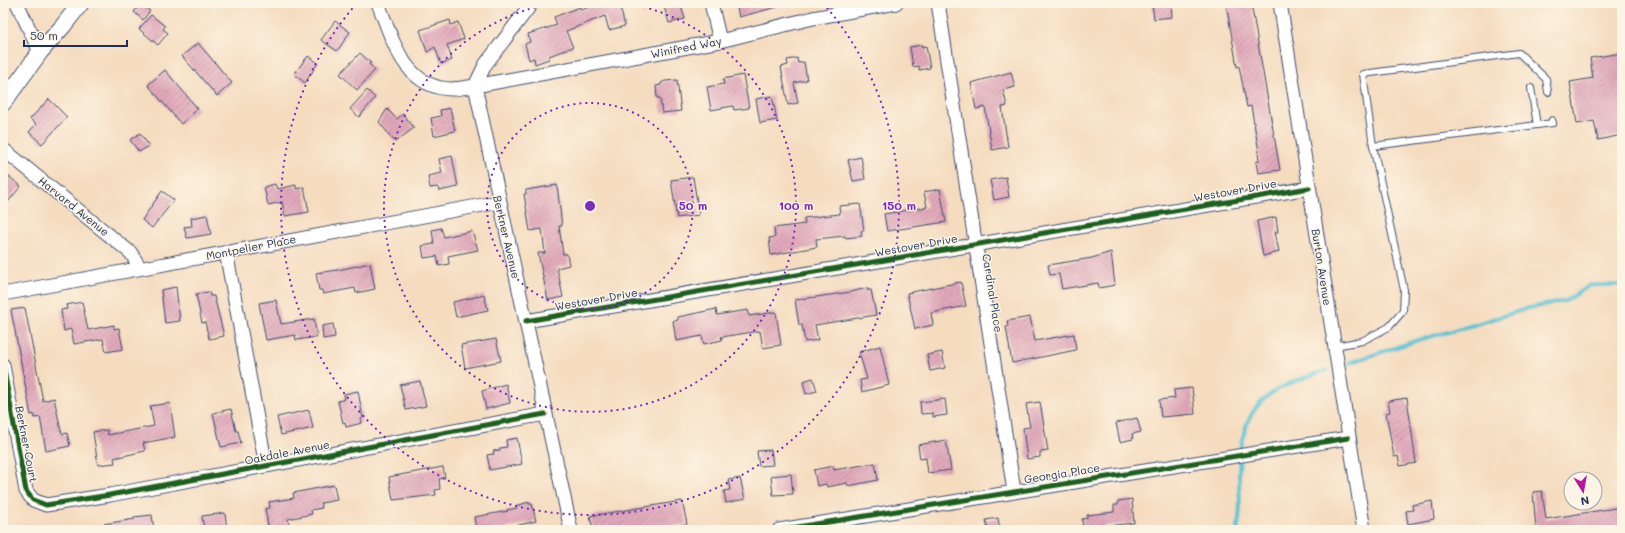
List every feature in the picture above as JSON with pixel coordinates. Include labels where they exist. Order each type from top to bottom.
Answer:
[{"type":"street","points":[[16,3],[40,52]]},
{"type":"street","points":[[3,103],[40,52],[63,26],[80,3]]},
{"type":"street","points":[[378,3],[396,50],[409,70],[424,81],[440,87],[451,89],[475,86],[485,65],[532,3]]},
{"type":"street","points":[[711,3],[720,41]]},
{"type":"street","name":"Winifred Way","points":[[475,86],[720,41],[813,18],[896,3]]},
{"type":"street","name":"Cardinal Place","points":[[938,3],[1014,491]]},
{"type":"street","name":"Burton Avenue","points":[[1280,3],[1335,346],[1348,438],[1364,530]]},
{"type":"street","name":"Berkner Avenue","points":[[475,86],[571,530]]},
{"type":"street","name":"Harvard Avenue","points":[[3,150],[131,253],[140,268]]},
{"type":"street","name":"Westover Drive","points":[[526,322],[1309,188]]},
{"type":"street","name":"Montpelier Place","points":[[3,294],[499,202]]},
{"type":"street","points":[[226,252],[266,466]]},
{"type":"street","name":"Berkner Court","points":[[3,365],[26,491],[33,500]]},
{"type":"street","name":"Oakdale Avenue","points":[[33,500],[46,505],[51,505],[545,414]]},
{"type":"street","name":"Georgia Place","points":[[779,530],[1348,438]]},
{"type":"lane","points":[[1335,346],[1362,341],[1389,327],[1403,310],[1404,290],[1373,146],[1363,74],[1519,53],[1546,79],[1548,92]]},
{"type":"lane","points":[[1531,88],[1537,125]]},
{"type":"lane","points":[[1373,146],[1553,123],[1552,120]]},
{"type":"building","points":[[599,3],[619,3],[625,26],[609,30],[605,16],[566,31],[573,47],[549,56],[549,59],[535,64],[534,58],[529,60],[525,44],[530,42],[528,34],[557,25],[554,17],[580,7],[581,10]]},
{"type":"building","points":[[663,3],[680,3],[685,19],[669,23]]},
{"type":"building","points":[[736,3],[777,3],[777,7],[739,17]]},
{"type":"building","points":[[1152,3],[1171,3],[1172,17],[1154,19]]},
{"type":"building","points":[[1226,3],[1251,3],[1280,170],[1258,173],[1256,162],[1259,161],[1259,152],[1251,106],[1247,107],[1239,66],[1237,67]]},
{"type":"building","points":[[140,4],[150,11],[143,20],[134,12]]},
{"type":"building","points":[[151,15],[165,26],[163,29],[168,33],[158,45],[139,29]]},
{"type":"building","points":[[450,20],[451,25],[458,22],[464,39],[447,45],[452,60],[441,64],[435,47],[427,52],[420,30]]},
{"type":"building","points":[[335,21],[350,32],[337,51],[321,40]]},
{"type":"building","points":[[198,43],[232,83],[217,96],[182,56]]},
{"type":"building","points":[[922,45],[922,47],[926,46],[930,68],[919,70],[919,66],[913,67],[910,47]]},
{"type":"building","points":[[360,53],[371,63],[369,64],[375,70],[357,90],[340,74]]},
{"type":"building","points":[[1622,53],[1622,135],[1598,140],[1594,121],[1577,124],[1570,82],[1593,78],[1590,58]]},
{"type":"building","points":[[308,56],[318,63],[305,83],[294,74]]},
{"type":"building","points":[[797,58],[798,63],[804,62],[807,80],[794,83],[798,103],[788,105],[781,67],[788,65],[787,60]]},
{"type":"building","points":[[165,70],[198,109],[181,124],[148,85]]},
{"type":"building","points":[[1011,72],[1015,87],[1003,90],[1007,106],[1002,107],[1008,147],[992,150],[985,107],[976,109],[971,83]]},
{"type":"building","points":[[743,75],[749,108],[734,110],[733,106],[711,110],[707,87],[724,84],[723,79]]},
{"type":"building","points":[[677,80],[681,111],[662,113],[660,98],[657,98],[656,86],[661,85],[661,83],[665,81]]},
{"type":"building","points":[[367,90],[375,98],[359,117],[350,109]]},
{"type":"building","points":[[772,96],[777,120],[760,123],[756,99]]},
{"type":"building","points":[[49,99],[67,117],[42,144],[29,132],[36,124],[30,119]]},
{"type":"building","points":[[450,108],[455,131],[434,136],[431,118],[441,116],[440,110]]},
{"type":"building","points":[[387,109],[397,119],[403,114],[414,128],[395,142],[379,122]]},
{"type":"building","points":[[140,133],[149,146],[139,152],[130,140]]},
{"type":"building","points":[[452,156],[458,187],[439,191],[438,187],[430,188],[428,176],[442,173],[439,159]]},
{"type":"building","points":[[861,157],[865,179],[853,181],[848,160]]},
{"type":"building","points":[[3,172],[21,186],[3,208]]},
{"type":"building","points":[[693,177],[699,215],[677,218],[671,180]]},
{"type":"building","points":[[1006,177],[1009,197],[994,200],[990,180]]},
{"type":"building","points":[[275,184],[277,189],[296,185],[296,189],[304,187],[309,212],[285,216],[282,202],[268,205],[264,187]]},
{"type":"building","points":[[557,185],[562,226],[559,226],[563,254],[567,254],[569,265],[557,268],[563,297],[548,300],[538,253],[545,253],[542,229],[530,231],[524,194],[526,194],[526,190]]},
{"type":"building","points":[[940,189],[946,222],[887,231],[884,214],[927,207],[924,192]]},
{"type":"building","points":[[162,191],[174,200],[152,228],[142,220]]},
{"type":"building","points":[[860,204],[864,230],[861,231],[862,236],[816,239],[817,247],[771,255],[769,238],[775,237],[774,228],[805,224],[804,218],[840,214],[839,206]]},
{"type":"building","points":[[207,215],[211,234],[187,238],[184,227],[192,226],[191,218]]},
{"type":"building","points":[[1276,217],[1278,232],[1275,232],[1279,252],[1263,256],[1257,221]]},
{"type":"building","points":[[441,228],[444,237],[472,231],[478,250],[448,256],[449,264],[439,266],[437,256],[424,258],[422,246],[434,244],[432,230]]},
{"type":"building","points":[[1111,252],[1115,285],[1099,288],[1098,283],[1062,289],[1059,274],[1050,275],[1048,265],[1092,258]]},
{"type":"building","points":[[370,263],[375,289],[356,293],[355,288],[323,294],[322,290],[319,290],[316,273]]},
{"type":"building","points":[[961,282],[966,306],[931,313],[933,325],[915,329],[907,293]]},
{"type":"building","points":[[176,287],[180,321],[165,323],[161,290]]},
{"type":"building","points":[[867,288],[867,290],[871,290],[876,315],[815,325],[818,340],[805,342],[802,325],[799,325],[795,300],[851,292]]},
{"type":"building","points":[[209,292],[210,296],[214,296],[224,336],[209,339],[205,322],[202,323],[196,294]]},
{"type":"building","points":[[484,295],[488,310],[456,317],[453,302]]},
{"type":"building","points":[[276,300],[281,324],[314,319],[317,337],[296,340],[295,335],[266,340],[259,303]]},
{"type":"building","points":[[82,302],[88,330],[114,325],[114,329],[119,328],[123,349],[106,352],[103,339],[74,344],[71,329],[64,331],[61,310],[67,309],[66,305]]},
{"type":"building","points":[[25,308],[43,401],[54,398],[61,431],[63,434],[67,433],[70,446],[46,451],[40,417],[35,418],[34,414],[31,415],[11,310]]},
{"type":"building","points":[[716,309],[717,315],[748,310],[749,316],[776,312],[781,345],[763,348],[760,331],[721,337],[722,340],[704,344],[702,336],[676,341],[673,321],[678,320],[678,317]]},
{"type":"building","points":[[1030,317],[1035,341],[1074,334],[1076,350],[1012,363],[1006,327],[1008,326],[1007,321]]},
{"type":"building","points":[[333,324],[335,337],[323,339],[322,326]]},
{"type":"building","points":[[496,339],[501,361],[465,368],[461,345]]},
{"type":"building","points":[[880,346],[889,385],[862,392],[860,380],[867,379],[859,352]]},
{"type":"building","points":[[942,352],[945,368],[930,371],[927,355]]},
{"type":"building","points":[[813,378],[817,391],[806,394],[803,381]]},
{"type":"building","points":[[420,381],[426,406],[406,410],[400,385]]},
{"type":"building","points":[[506,384],[510,403],[486,409],[482,391]]},
{"type":"building","points":[[1192,388],[1195,414],[1161,417],[1159,400],[1175,398],[1174,390]]},
{"type":"building","points":[[358,391],[363,418],[361,419],[362,423],[346,427],[345,422],[343,423],[338,401],[345,399],[344,394]]},
{"type":"building","points":[[1407,398],[1416,463],[1400,466],[1398,456],[1394,457],[1386,413],[1390,412],[1388,401]]},
{"type":"building","points":[[945,399],[947,415],[933,417],[933,413],[921,414],[920,402]]},
{"type":"building","points":[[1040,402],[1048,451],[1040,452],[1040,457],[1027,459],[1023,428],[1030,427],[1026,404]]},
{"type":"building","points":[[170,403],[175,437],[143,443],[145,451],[114,458],[115,463],[98,465],[93,432],[107,430],[108,435],[154,426],[150,406]]},
{"type":"building","points":[[231,409],[236,431],[238,431],[241,443],[221,447],[213,413]]},
{"type":"building","points":[[309,410],[313,428],[281,435],[277,417]]},
{"type":"building","points":[[1137,418],[1141,432],[1132,434],[1133,439],[1120,442],[1116,423]]},
{"type":"building","points":[[517,438],[522,464],[490,470],[487,455],[494,454],[493,451],[500,450],[500,448],[507,447],[506,440]]},
{"type":"building","points":[[946,440],[951,470],[928,473],[926,458],[920,459],[918,445]]},
{"type":"building","points":[[771,450],[773,465],[759,466],[757,451]]},
{"type":"building","points":[[875,463],[878,480],[848,486],[847,483],[827,487],[826,484],[817,486],[814,470],[833,466],[834,470]]},
{"type":"building","points":[[443,467],[445,478],[439,479],[440,489],[435,490],[436,495],[393,500],[389,477]]},
{"type":"building","points":[[791,474],[793,494],[773,495],[771,476]]},
{"type":"building","points":[[740,478],[745,499],[726,503],[724,491],[730,490],[728,480]]},
{"type":"building","points":[[334,485],[337,500],[321,503],[322,508],[311,510],[312,514],[288,519],[290,530],[269,530],[265,509],[270,508],[269,502],[294,498],[293,493]]},
{"type":"building","points":[[1542,491],[1546,519],[1622,507],[1622,530],[1609,530],[1608,527],[1587,530],[1536,530],[1533,492]]},
{"type":"building","points":[[1132,499],[1134,523],[1105,526],[1105,530],[1083,530],[1082,519],[1087,518],[1087,515],[1114,512],[1114,505],[1118,505],[1118,501]]},
{"type":"building","points":[[682,501],[687,524],[654,530],[593,530],[590,516]]},
{"type":"building","points":[[1432,501],[1434,519],[1408,524],[1406,511],[1413,510],[1412,505]]},
{"type":"building","points":[[529,502],[529,504],[532,504],[536,521],[498,530],[476,530],[474,517],[508,511],[507,510],[517,508],[516,506]]},
{"type":"building","points":[[225,513],[227,530],[204,530],[202,516]]},
{"type":"building","points":[[152,515],[154,530],[105,530],[104,524],[135,519],[134,517]]},
{"type":"building","points":[[998,518],[1000,530],[988,530],[986,520]]},
{"type":"waterway","points":[[1349,363],[1418,340],[1529,308],[1566,301],[1590,285],[1622,285]]},
{"type":"waterway","points":[[1237,530],[1240,508],[1239,472],[1241,449],[1245,430],[1251,415],[1260,403],[1272,393],[1306,377],[1327,370]]},
{"type":"cycle path","points":[[526,321],[1309,188]]},
{"type":"cycle path","points":[[3,365],[26,491],[33,500],[46,505],[110,495],[545,414]]},
{"type":"cycle path","points":[[779,530],[1348,438]]}]
